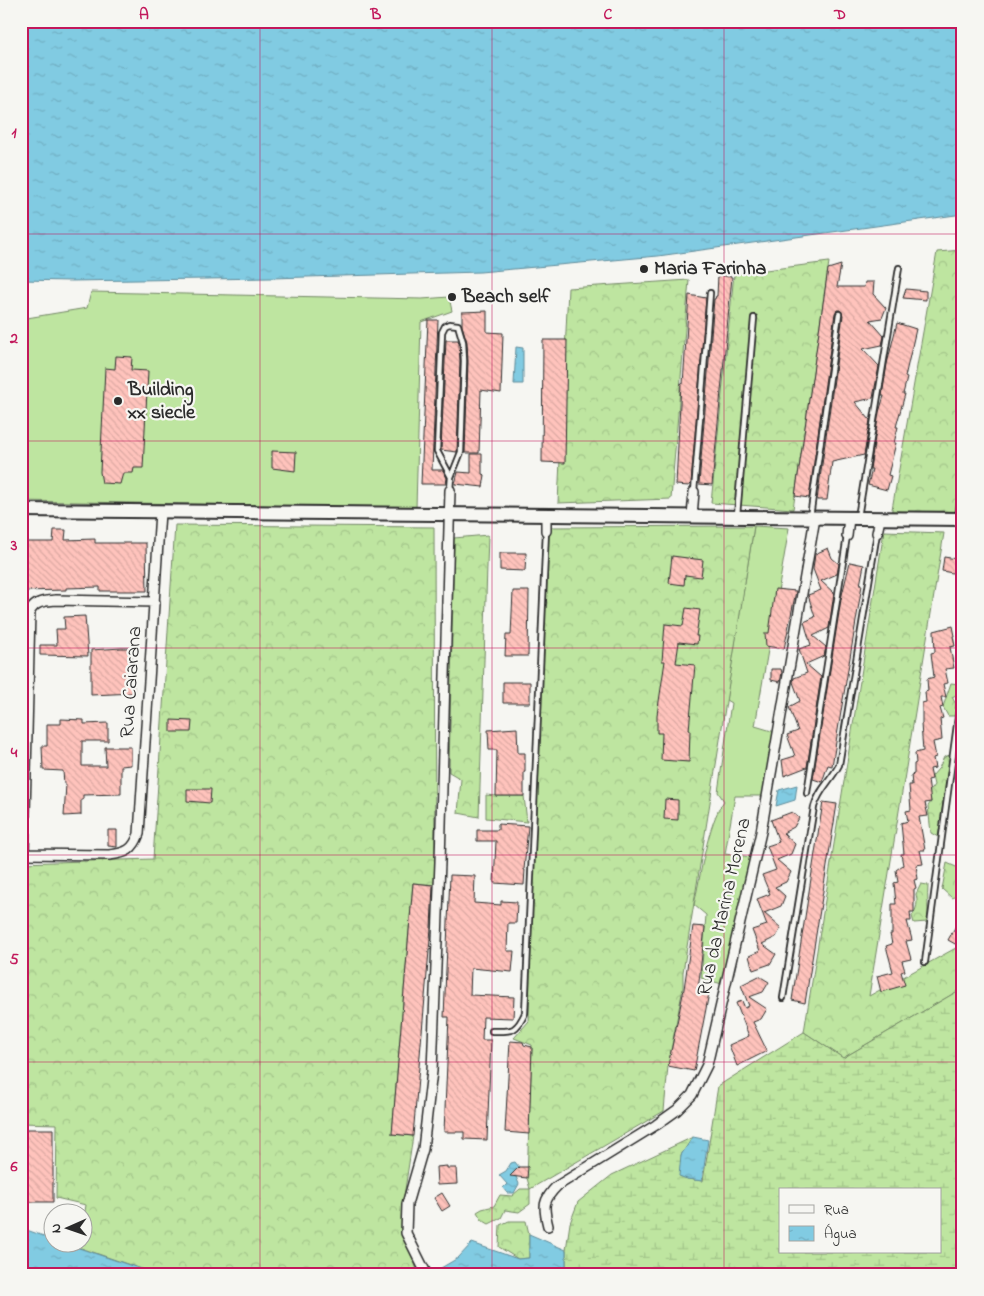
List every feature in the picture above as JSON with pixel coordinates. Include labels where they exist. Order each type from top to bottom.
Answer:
[{"type":"main road","points":[[21,510],[961,519]]},
{"type":"street","points":[[427,1275],[406,1233],[407,1204],[423,1149],[432,1071],[440,862],[450,490]]},
{"type":"street","points":[[692,516],[694,492]]},
{"type":"street","points":[[961,519],[963,498]]},
{"type":"street","name":"Rua Caiarana","points":[[23,854],[109,855],[120,854],[135,845],[139,834],[160,512]]},
{"type":"street","points":[[546,516],[546,531]]},
{"type":"street","name":"Rua da Marina Morena","points":[[548,1226],[544,1211],[547,1196],[557,1186],[677,1110],[692,1095],[707,1065],[761,832],[812,518]]},
{"type":"street","points":[[846,536],[854,518]]},
{"type":"street","points":[[878,533],[880,519]]},
{"type":"street","points":[[23,854],[30,611],[34,605],[42,601],[155,602]]},
{"type":"lane","points":[[854,518],[899,268]]},
{"type":"lane","points":[[694,492],[710,293]]},
{"type":"lane","points":[[812,518],[839,314]]},
{"type":"lane","points":[[737,517],[754,318]]},
{"type":"lane","points":[[450,490],[451,477],[461,452],[464,361],[461,330],[458,325],[454,324],[445,326],[442,332],[437,451],[451,477]]},
{"type":"lane","points":[[492,1031],[510,1031],[520,1025],[525,1013],[546,531]]},
{"type":"lane","points":[[783,998],[814,807],[818,795],[832,778],[839,765],[878,533]]},
{"type":"lane","points":[[807,792],[846,536]]},
{"type":"lane","points":[[925,962],[963,680]]},
{"type":"green space","points":[[963,250],[963,457],[955,512],[891,515],[937,252]]},
{"type":"green space","points":[[829,262],[793,509],[711,503],[734,274]]},
{"type":"green space","points":[[689,280],[671,499],[558,503],[568,288]]},
{"type":"green space","points":[[91,292],[422,299],[449,297],[452,311],[421,322],[416,508],[21,501],[21,319],[87,308]]},
{"type":"green space","points":[[175,525],[434,527],[435,885],[413,883],[392,1134],[413,1136],[403,1203],[404,1235],[419,1275],[159,1275],[92,1252],[92,1204],[82,1204],[56,1198],[57,1124],[21,1123],[21,863],[153,859]]},
{"type":"green space","points":[[754,526],[789,528],[755,726],[775,732],[763,796],[735,796],[725,854],[752,857],[722,984],[701,978],[706,915],[694,905],[713,822],[724,801],[718,792],[731,703],[726,700]]},
{"type":"green space","points":[[754,526],[683,972],[683,988],[668,1066],[664,1111],[530,1189],[527,1178],[532,1045],[514,1038],[529,1021],[533,822],[549,527]]},
{"type":"green space","points":[[884,531],[944,533],[869,996],[963,944],[963,988],[843,1058],[804,1032]]},
{"type":"green space","points":[[488,535],[479,817],[458,813],[461,779],[449,772],[454,538]]},
{"type":"green space","points":[[951,683],[959,684],[958,694],[952,697],[957,706],[955,716],[948,716],[943,707]]},
{"type":"green space","points":[[950,755],[938,837],[931,833],[928,806],[931,802],[929,792],[934,785],[932,776],[939,768],[944,757]]},
{"type":"green space","points":[[486,795],[524,796],[527,822],[486,818]]},
{"type":"green space","points":[[947,863],[963,870],[959,879],[963,883],[962,891],[952,898],[942,889]]},
{"type":"green space","points":[[921,884],[928,885],[927,922],[914,923],[912,916],[917,905],[916,894]]},
{"type":"green space","points":[[963,988],[963,1260],[958,1260],[957,1275],[566,1275],[566,1250],[570,1223],[578,1202],[612,1175],[693,1137],[681,1155],[687,1179],[703,1181],[718,1086],[804,1032],[843,1058]]},
{"type":"green space","points":[[520,1189],[530,1189],[530,1204],[519,1212],[505,1210],[501,1218],[489,1224],[482,1220],[477,1212],[494,1206],[500,1195],[512,1196]]},
{"type":"green space","points":[[509,1221],[526,1221],[529,1234],[529,1258],[518,1259],[499,1247],[500,1225]]},
{"type":"water","points":[[21,21],[963,21],[963,214],[658,256],[480,272],[272,278],[21,280]]},
{"type":"water","points":[[516,347],[523,348],[523,384],[514,384]]},
{"type":"water","points":[[797,785],[795,800],[776,806],[779,790]]},
{"type":"water","points":[[693,1137],[708,1140],[702,1181],[679,1176],[681,1155]]},
{"type":"water","points":[[515,1162],[519,1167],[514,1172],[519,1184],[514,1193],[507,1193],[503,1188],[507,1184],[499,1175],[506,1171],[511,1163]]},
{"type":"water","points":[[21,1228],[42,1235],[42,1254],[92,1254],[92,1252],[159,1275],[21,1275]]},
{"type":"water","points":[[529,1234],[566,1250],[566,1275],[429,1275],[458,1258],[472,1243],[518,1259],[529,1258]]},
{"type":"building","points":[[841,265],[837,287],[864,287],[865,282],[874,282],[873,294],[886,308],[882,318],[870,320],[884,336],[882,345],[863,349],[879,366],[873,398],[855,402],[870,420],[864,455],[832,462],[827,500],[817,500],[843,315],[840,310],[837,310],[835,313],[809,498],[795,496],[828,269]]},
{"type":"building","points":[[718,275],[732,277],[712,485],[699,484],[714,299],[717,296]]},
{"type":"building","points":[[906,289],[926,291],[926,300],[903,298]]},
{"type":"building","points":[[689,295],[706,298],[691,484],[689,486],[676,485],[681,383],[683,384]]},
{"type":"building","points":[[487,311],[487,332],[503,333],[501,393],[481,390],[479,453],[465,453],[468,361],[467,342],[462,326],[462,312]]},
{"type":"building","points":[[428,320],[438,320],[432,470],[443,470],[447,478],[446,484],[421,484]]},
{"type":"building","points":[[897,323],[916,329],[905,377],[907,378],[903,394],[905,394],[896,427],[898,427],[894,443],[896,443],[888,475],[891,476],[887,490],[868,485],[872,469],[870,469],[879,412],[884,396],[882,396],[887,364]]},
{"type":"building","points":[[446,340],[458,340],[459,343],[457,452],[441,450]]},
{"type":"building","points":[[543,340],[567,340],[565,463],[542,462]]},
{"type":"building","points":[[116,356],[132,357],[131,370],[148,371],[143,468],[134,468],[133,473],[123,473],[120,484],[102,483],[100,472],[105,368],[115,369]]},
{"type":"building","points":[[272,451],[296,452],[295,471],[272,468]]},
{"type":"building","points":[[471,454],[482,454],[482,474],[485,475],[483,487],[455,484],[458,472],[471,473]]},
{"type":"building","points":[[54,530],[66,530],[65,540],[95,539],[95,543],[146,543],[147,591],[100,591],[100,587],[22,591],[21,542],[53,542]]},
{"type":"building","points":[[828,548],[832,558],[839,564],[837,574],[821,581],[834,593],[829,628],[813,636],[826,647],[824,656],[806,664],[821,677],[807,767],[784,776],[782,760],[795,756],[787,735],[798,731],[789,707],[800,701],[793,682],[794,678],[807,673],[799,649],[811,645],[804,622],[815,617],[808,595],[821,590],[813,569],[815,554]]},
{"type":"building","points":[[500,553],[526,553],[525,571],[500,570]]},
{"type":"building","points":[[672,556],[703,560],[701,577],[685,575],[684,585],[669,583]]},
{"type":"building","points":[[944,557],[963,560],[963,575],[942,571]]},
{"type":"building","points":[[850,562],[864,565],[860,585],[862,585],[832,766],[828,765],[822,782],[813,779],[841,599]]},
{"type":"building","points":[[775,589],[796,591],[784,649],[766,646],[765,633],[769,633]]},
{"type":"building","points":[[513,591],[529,591],[528,656],[505,656],[506,635],[511,635]]},
{"type":"building","points":[[686,608],[700,610],[696,636],[698,636],[697,644],[679,642],[676,663],[695,665],[689,730],[689,762],[661,760],[662,733],[657,733],[657,715],[665,661],[662,661],[665,624],[683,626]]},
{"type":"building","points":[[85,616],[88,656],[40,655],[40,645],[57,645],[56,629],[65,629],[64,617]]},
{"type":"building","points":[[953,626],[955,646],[950,647],[954,668],[945,669],[948,683],[943,684],[946,697],[941,697],[943,707],[940,708],[943,718],[940,719],[942,740],[933,742],[936,757],[933,758],[935,768],[930,769],[932,779],[928,780],[931,802],[925,803],[928,816],[919,817],[925,850],[920,850],[923,864],[916,865],[918,879],[914,880],[916,888],[914,889],[914,912],[910,912],[911,921],[907,921],[912,940],[906,941],[911,959],[902,961],[905,971],[901,972],[905,985],[881,992],[877,976],[893,972],[886,946],[892,944],[890,934],[892,934],[892,904],[896,904],[894,883],[898,882],[896,870],[903,865],[901,854],[904,854],[901,823],[908,821],[906,811],[911,810],[909,785],[912,785],[911,775],[914,774],[914,764],[916,763],[915,753],[923,751],[922,703],[926,702],[925,692],[928,691],[927,679],[934,677],[931,653],[935,652],[934,631]]},
{"type":"building","points":[[132,648],[134,693],[91,695],[91,650]]},
{"type":"building","points":[[771,669],[781,669],[780,682],[771,680]]},
{"type":"building","points":[[503,682],[530,682],[530,703],[503,703]]},
{"type":"building","points":[[61,719],[84,720],[84,724],[108,723],[108,741],[82,741],[82,766],[106,766],[105,747],[131,747],[131,765],[121,766],[121,794],[83,795],[81,815],[64,816],[66,784],[64,784],[63,771],[43,770],[42,746],[47,746],[47,724],[61,724]]},
{"type":"building","points":[[171,720],[192,721],[191,732],[171,732]]},
{"type":"building","points":[[517,728],[518,753],[525,753],[524,796],[496,796],[497,750],[489,750],[488,730]]},
{"type":"building","points":[[187,789],[211,789],[210,803],[187,801]]},
{"type":"building","points":[[665,799],[678,800],[678,820],[664,819]]},
{"type":"building","points":[[823,802],[837,804],[805,1003],[792,1000]]},
{"type":"building","points":[[792,812],[799,818],[794,827],[783,833],[795,844],[791,854],[777,860],[791,872],[786,882],[775,887],[785,896],[781,906],[764,913],[781,928],[776,937],[762,944],[776,954],[770,964],[753,970],[749,956],[760,951],[752,930],[767,925],[757,899],[770,894],[762,875],[776,870],[767,846],[779,842],[771,820]]},
{"type":"building","points":[[498,824],[528,826],[524,885],[494,883],[496,841],[477,841],[477,830],[498,830]]},
{"type":"building","points":[[108,830],[117,830],[117,847],[108,846]]},
{"type":"building","points":[[450,875],[475,876],[474,903],[501,905],[501,901],[517,902],[516,923],[508,923],[507,951],[514,951],[512,972],[471,968],[470,995],[514,997],[513,1018],[483,1017],[482,1040],[491,1040],[487,1140],[464,1139],[464,1132],[444,1132],[449,1017],[444,1017]]},
{"type":"building","points":[[413,883],[433,885],[413,1136],[392,1134]]},
{"type":"building","points":[[963,913],[963,937],[957,945],[948,940]]},
{"type":"building","points":[[693,926],[705,927],[698,991],[709,993],[694,1071],[668,1066],[684,989]]},
{"type":"building","points":[[759,976],[769,982],[763,992],[749,997],[767,1009],[761,1019],[753,1022],[767,1051],[737,1066],[729,1045],[749,1036],[736,1003],[742,1001],[745,1008],[749,1006],[741,985]]},
{"type":"building","points":[[510,1041],[523,1042],[524,1045],[532,1047],[529,1134],[505,1132]]},
{"type":"building","points":[[21,1129],[53,1129],[53,1202],[21,1202]]},
{"type":"building","points":[[447,1166],[447,1168],[456,1168],[457,1184],[437,1185],[436,1167]]},
{"type":"building","points":[[519,1167],[528,1167],[527,1178],[510,1176]]},
{"type":"building","points":[[442,1193],[450,1206],[442,1211],[434,1198]]},
{"type":"place","name":"Maria Farinha","points":[[644,269]]},
{"type":"place","name":"Beach self","points":[[452,297]]},
{"type":"place","name":"Building xx siecle","points":[[118,401]]}]
